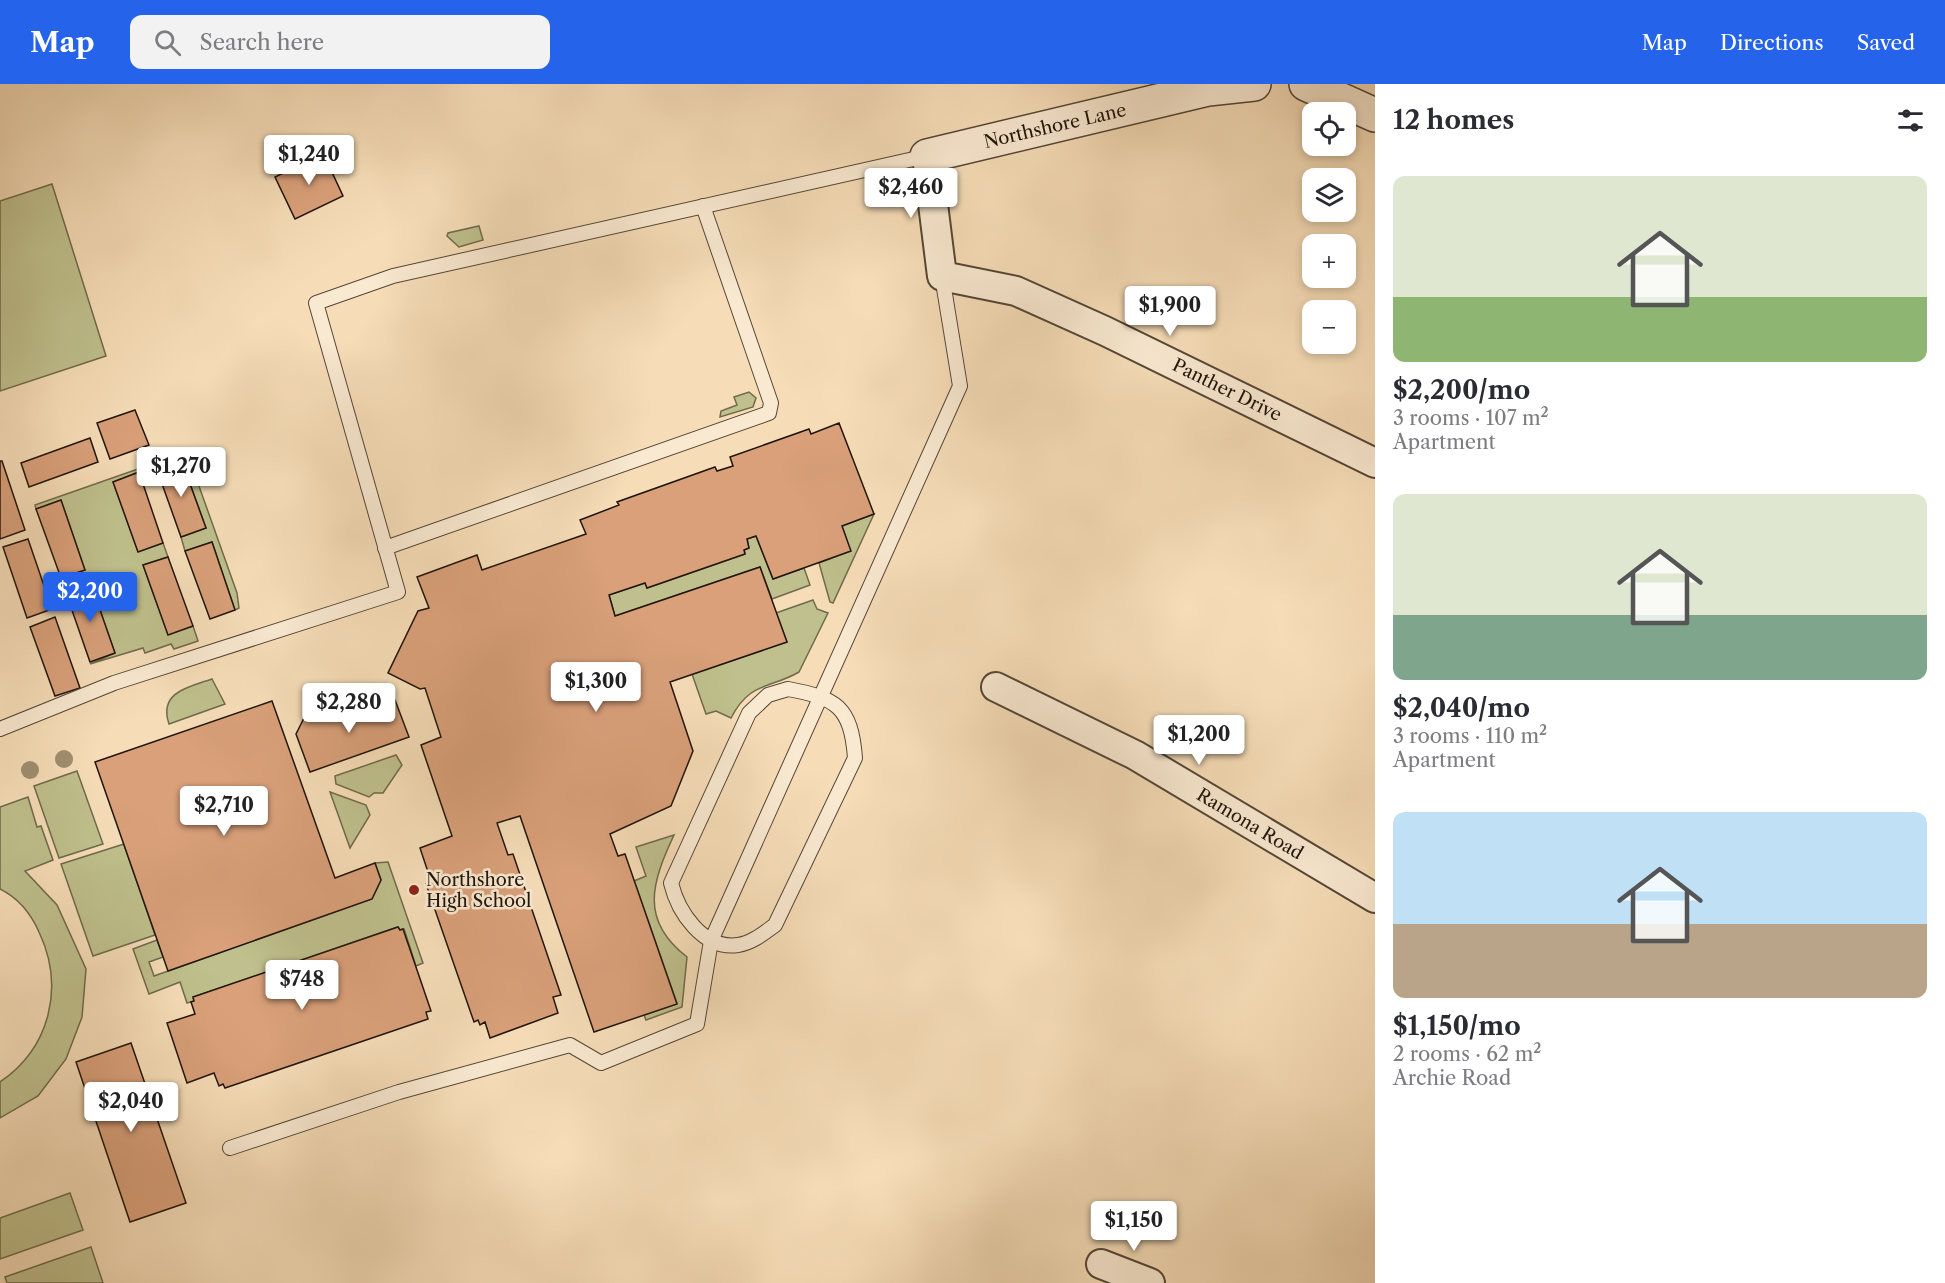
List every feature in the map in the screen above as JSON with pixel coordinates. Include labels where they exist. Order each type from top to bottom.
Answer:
[{"type":"street","name":"Northshore Lane","points":[[927,156],[1208,90],[1254,84]]},
{"type":"street","points":[[1306,84],[1375,115]]},
{"type":"street","points":[[927,156],[942,276]]},
{"type":"street","name":"Panther Drive","points":[[942,276],[1016,291],[1105,331],[1375,463]]},
{"type":"street","name":"Ramona Road","points":[[996,687],[1135,755],[1375,898]]},
{"type":"street","points":[[1101,1264],[1150,1283]]},
{"type":"lane","points":[[0,729],[114,683],[398,592],[316,303],[393,276],[927,156]]},
{"type":"lane","points":[[386,548],[769,413],[771,403],[703,206]]},
{"type":"lane","points":[[230,1148],[399,1092],[570,1045],[601,1063],[697,1024],[711,941],[823,696],[960,386],[942,276]]},
{"type":"lane","points":[[788,689],[823,696],[844,714],[853,731],[855,758],[775,925],[755,939],[736,946],[711,941],[686,918],[675,901],[672,883],[749,713],[768,694],[788,689]]},
{"type":"green space","points":[[52,184],[106,356],[0,391],[0,201]]},
{"type":"green space","points":[[479,226],[483,240],[459,247],[447,236],[448,233]]},
{"type":"green space","points":[[749,392],[756,398],[753,407],[720,417],[721,411],[737,405],[734,397]]},
{"type":"green space","points":[[177,454],[189,458],[237,593],[239,608],[235,610],[212,542],[185,551],[181,537],[206,528],[181,459],[156,467],[155,462]]},
{"type":"green space","points":[[138,469],[139,472],[113,482],[138,551],[163,543],[168,557],[143,565],[168,634],[193,626],[198,641],[174,649],[171,644],[145,653],[143,648],[90,664],[115,653],[91,584],[66,593],[61,578],[85,570],[61,500],[36,509],[35,505]]},
{"type":"green space","points":[[874,514],[833,603],[830,602],[819,563],[850,551],[842,526]]},
{"type":"green space","points":[[756,536],[773,579],[804,568],[810,585],[772,599],[760,567],[615,616],[609,595],[645,583],[647,588],[745,554],[744,550],[749,548],[747,539]]},
{"type":"green space","points":[[813,600],[817,609],[828,613],[799,672],[753,692],[738,706],[731,718],[716,711],[706,714],[692,674],[787,642],[776,613]]},
{"type":"green space","points":[[212,679],[225,704],[169,724],[167,713],[172,698],[185,688]]},
{"type":"green space","points":[[396,755],[402,765],[383,793],[374,793],[369,797],[336,784],[335,776]]},
{"type":"green space","points":[[77,771],[103,844],[59,858],[34,786]]},
{"type":"green space","points":[[330,792],[366,805],[370,815],[350,848]]},
{"type":"green space","points":[[28,797],[37,827],[41,826],[53,860],[25,871],[57,905],[86,969],[82,1017],[66,1059],[38,1096],[0,1118],[0,1082],[31,1052],[48,1015],[51,995],[51,974],[47,953],[39,932],[23,907],[0,889],[0,807]]},
{"type":"green space","points":[[674,835],[660,869],[654,900],[656,915],[662,929],[672,943],[687,957],[682,1007],[646,1020],[644,1015],[677,1003],[634,881],[646,876],[636,847]]},
{"type":"green space","points":[[124,844],[155,935],[93,956],[61,864]]},
{"type":"green space","points":[[388,862],[423,963],[416,966],[404,929],[400,930],[398,927],[193,997],[194,1001],[187,1003],[180,982],[149,994],[133,949],[157,940],[163,957],[149,962],[154,976],[372,899],[381,880],[375,863]]},
{"type":"green space","points":[[70,1193],[83,1230],[0,1259],[0,1218]]},
{"type":"green space","points":[[91,1247],[103,1283],[7,1283],[5,1277]]},
{"type":"building","points":[[323,153],[343,196],[295,219],[275,177]]},
{"type":"building","points":[[135,410],[149,445],[110,459],[97,423]]},
{"type":"building","points":[[839,423],[874,514],[842,526],[851,551],[773,579],[756,536],[747,539],[749,548],[744,550],[745,554],[647,588],[645,583],[609,595],[615,616],[760,567],[787,642],[670,682],[693,751],[671,806],[610,834],[618,856],[625,854],[677,1004],[594,1032],[520,816],[497,823],[508,855],[513,854],[561,995],[553,997],[558,1013],[490,1038],[485,1022],[480,1025],[478,1020],[474,1022],[426,884],[430,882],[430,878],[420,848],[452,836],[421,745],[441,737],[425,688],[420,689],[388,673],[418,611],[429,608],[417,577],[477,555],[482,570],[586,534],[580,520],[619,505],[617,502],[715,467],[717,471],[733,466],[730,457],[809,429],[811,434]]},
{"type":"building","points":[[90,438],[98,462],[29,487],[21,463]]},
{"type":"building","points":[[181,459],[206,528],[181,537],[156,467]]},
{"type":"building","points":[[0,461],[2,461],[25,530],[0,539]]},
{"type":"building","points":[[139,472],[163,543],[138,552],[113,482]]},
{"type":"building","points":[[61,500],[85,570],[61,578],[36,509]]},
{"type":"building","points":[[28,539],[52,609],[27,618],[3,547]]},
{"type":"building","points":[[212,542],[235,610],[210,619],[185,551]]},
{"type":"building","points":[[168,557],[193,626],[168,635],[143,565]]},
{"type":"building","points":[[91,584],[115,653],[90,662],[66,593]]},
{"type":"building","points":[[55,617],[80,688],[55,696],[30,627]]},
{"type":"building","points":[[395,700],[409,737],[310,772],[296,734],[304,718],[336,706],[353,714]]},
{"type":"building","points":[[272,701],[335,878],[375,863],[381,880],[372,899],[168,971],[95,762]]},
{"type":"building","points":[[398,927],[400,930],[403,929],[431,1011],[426,1012],[428,1019],[225,1088],[223,1084],[219,1086],[214,1073],[187,1083],[167,1023],[195,1014],[191,1002],[194,1001],[193,997]]},
{"type":"building","points":[[131,1043],[186,1203],[130,1222],[76,1062]]},
{"type":"place","name":"Northshore High School","points":[[414,890]]}]
